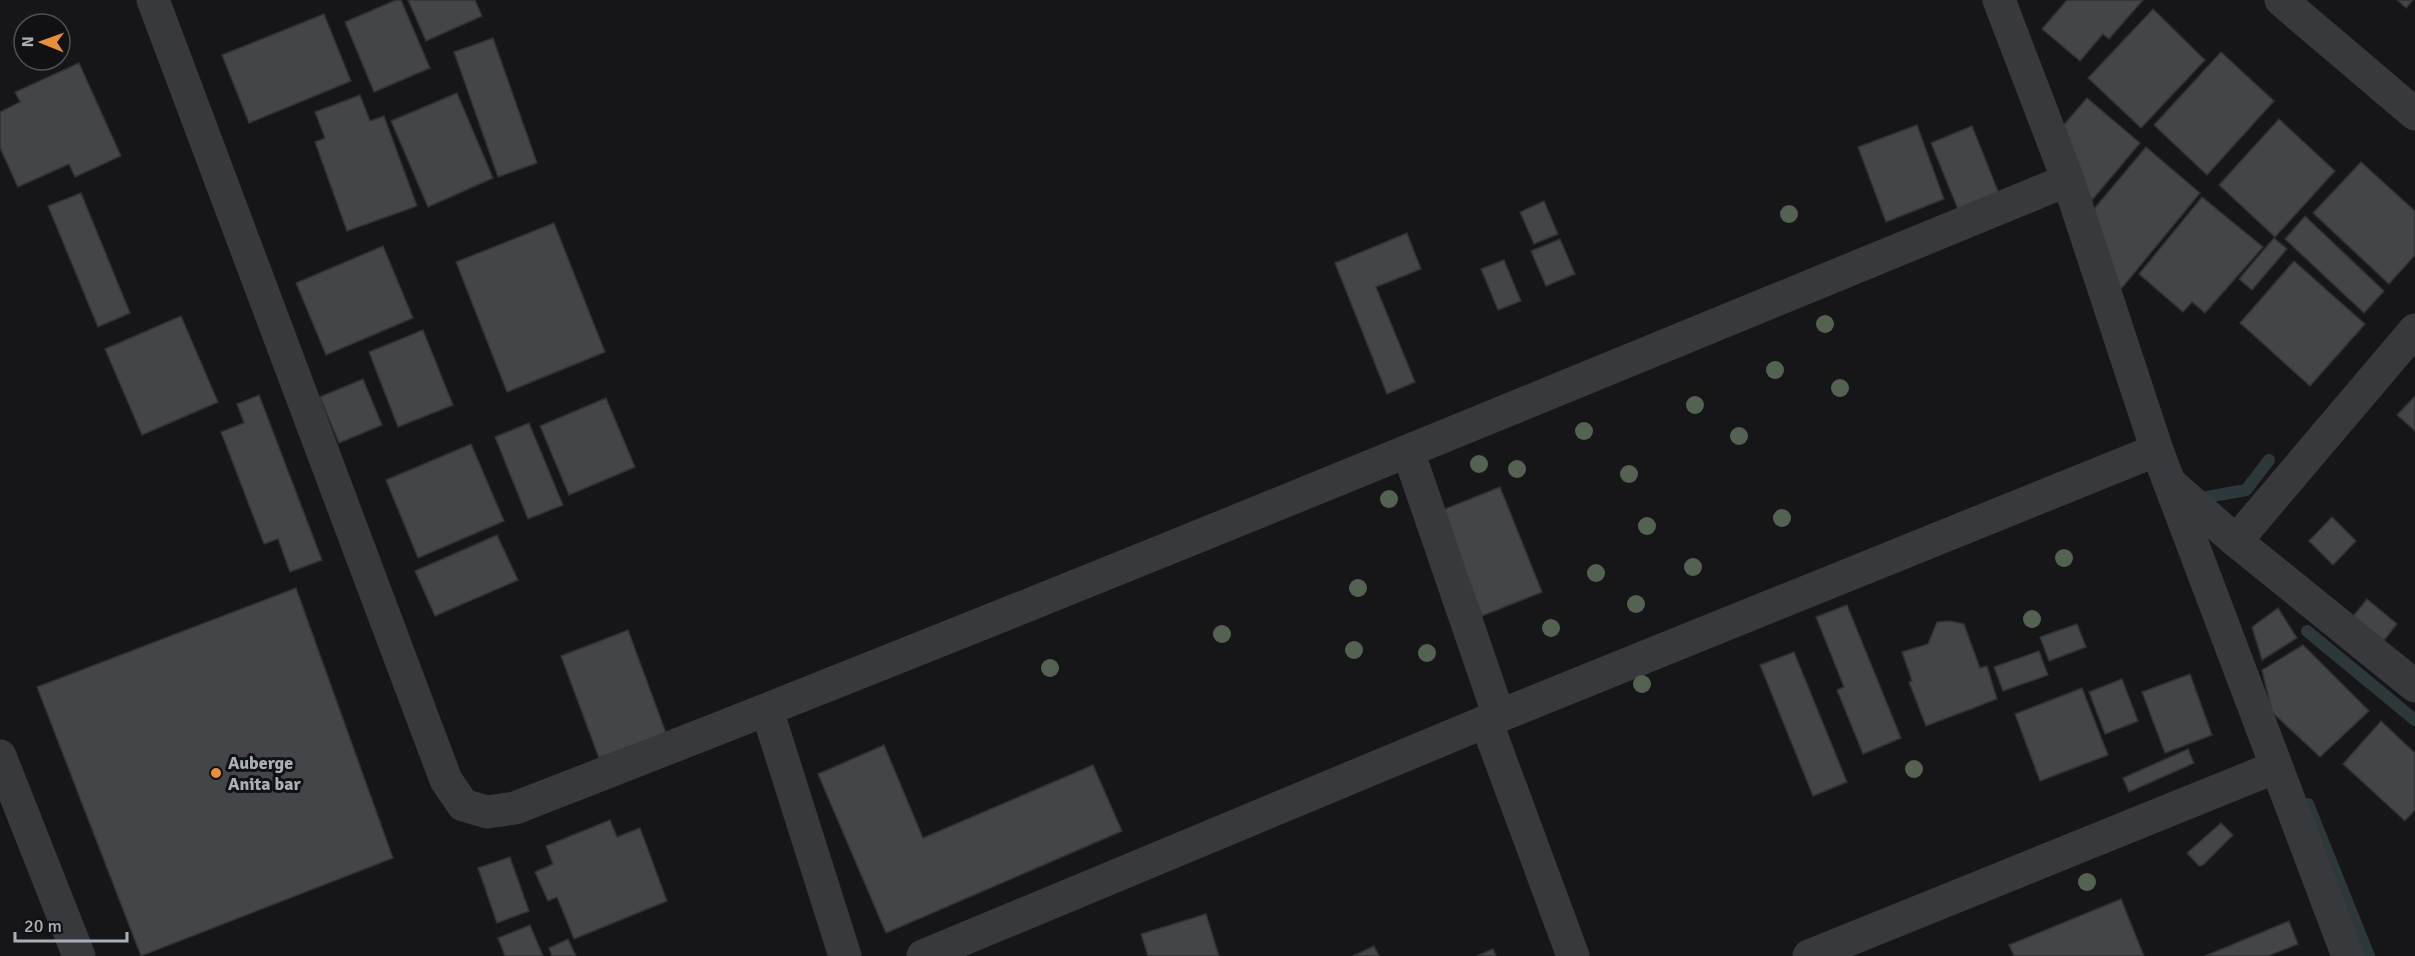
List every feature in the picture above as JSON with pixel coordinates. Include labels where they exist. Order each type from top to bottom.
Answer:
[{"type":"street","points":[[153,0],[446,780],[463,804],[487,812],[515,808],[767,710],[1408,451],[2068,180]]},
{"type":"street","points":[[1999,0],[2068,180],[2169,483],[2348,956]]},
{"type":"street","points":[[2281,0],[2415,114]]},
{"type":"street","points":[[2236,541],[2415,330]]},
{"type":"street","points":[[922,956],[1492,719],[2157,450]]},
{"type":"street","points":[[1408,451],[1492,719],[1573,956]]},
{"type":"street","points":[[2169,483],[2236,541],[2415,686]]},
{"type":"street","points":[[767,710],[845,956]]},
{"type":"street","points":[[0,756],[79,956]]},
{"type":"street","points":[[1809,956],[2276,767]]},
{"type":"building","points":[[396,0],[401,0],[430,68],[374,92],[345,22]]},
{"type":"building","points":[[408,0],[475,0],[482,16],[426,41]]},
{"type":"building","points":[[2067,0],[2143,0],[2109,39],[2103,34],[2080,61],[2042,29]]},
{"type":"building","points":[[2397,0],[2413,0],[2406,8]]},
{"type":"building","points":[[2153,9],[2205,60],[2141,128],[2088,78]]},
{"type":"building","points":[[324,14],[351,81],[249,123],[222,55]]},
{"type":"building","points":[[493,38],[537,163],[498,177],[454,52]]},
{"type":"building","points":[[2221,52],[2274,101],[2207,175],[2154,125]]},
{"type":"building","points":[[79,63],[121,156],[75,177],[69,164],[18,187],[0,148],[0,112],[20,102],[15,92],[59,72],[72,72],[72,66]]},
{"type":"building","points":[[457,93],[493,178],[428,207],[391,121]]},
{"type":"building","points":[[360,95],[370,121],[384,116],[417,206],[347,231],[315,142],[325,138],[315,112]]},
{"type":"building","points":[[2087,98],[2140,143],[2087,206],[2055,135]]},
{"type":"building","points":[[2279,119],[2335,171],[2275,237],[2219,185]]},
{"type":"building","points":[[1917,125],[1944,199],[1886,222],[1858,147]]},
{"type":"building","points":[[1972,126],[2000,196],[1960,214],[1931,143]]},
{"type":"building","points":[[2146,147],[2200,193],[2121,289],[2088,216]]},
{"type":"building","points":[[2361,162],[2415,211],[2415,255],[2389,284],[2313,213]]},
{"type":"building","points":[[81,193],[130,313],[98,327],[48,206]]},
{"type":"building","points":[[2202,197],[2263,247],[2205,313],[2192,302],[2183,312],[2139,274]]},
{"type":"building","points":[[1544,201],[1558,234],[1534,244],[1520,212]]},
{"type":"building","points":[[2305,216],[2384,291],[2364,313],[2285,239]]},
{"type":"building","points":[[554,223],[605,352],[507,392],[456,262]]},
{"type":"building","points":[[1407,233],[1421,269],[1376,287],[1415,382],[1387,394],[1335,263]]},
{"type":"building","points":[[2274,238],[2287,249],[2252,290],[2239,279]]},
{"type":"building","points":[[1560,239],[1575,274],[1546,286],[1531,251]]},
{"type":"building","points":[[383,246],[413,318],[326,355],[296,283]]},
{"type":"building","points":[[1504,260],[1521,301],[1498,310],[1481,269]]},
{"type":"building","points":[[2294,261],[2365,324],[2310,386],[2240,323]]},
{"type":"building","points":[[181,316],[218,402],[142,435],[105,349]]},
{"type":"building","points":[[423,330],[453,405],[398,427],[369,352]]},
{"type":"building","points":[[363,379],[382,425],[339,443],[320,397]]},
{"type":"building","points":[[259,395],[322,560],[290,572],[278,539],[264,544],[221,432],[244,423],[237,404]]},
{"type":"building","points":[[2415,396],[2415,431],[2397,415]]},
{"type":"building","points":[[606,398],[635,467],[569,495],[540,426]]},
{"type":"building","points":[[529,423],[563,505],[528,519],[495,437]]},
{"type":"building","points":[[471,444],[504,521],[418,558],[386,480]]},
{"type":"building","points":[[1500,487],[1542,592],[1482,616],[1440,511]]},
{"type":"building","points":[[2332,517],[2356,541],[2333,565],[2309,541]]},
{"type":"building","points":[[497,535],[518,580],[435,616],[415,571]]},
{"type":"building","name":"Auberge Anita bar","points":[[296,588],[393,858],[141,956],[37,687]]},
{"type":"building","points":[[2367,599],[2397,624],[2376,650],[2346,625]]},
{"type":"building","points":[[1847,605],[1901,738],[1863,754],[1837,690],[1844,687],[1816,617]]},
{"type":"building","points":[[2278,608],[2297,638],[2262,660],[2252,627]]},
{"type":"building","points":[[1950,621],[1964,624],[1980,668],[1987,666],[1997,699],[1926,726],[1909,682],[1912,681],[1902,652],[1928,644],[1937,622]]},
{"type":"building","points":[[2077,624],[2086,647],[2049,661],[2040,637]]},
{"type":"building","points":[[628,630],[666,733],[599,758],[561,656]]},
{"type":"building","points":[[2303,645],[2369,711],[2320,757],[2272,712],[2262,670]]},
{"type":"building","points":[[2039,651],[2048,675],[2003,691],[1994,667]]},
{"type":"building","points":[[1794,652],[1847,782],[1813,796],[1760,665]]},
{"type":"building","points":[[2190,674],[2212,735],[2165,753],[2142,692]]},
{"type":"building","points":[[2122,679],[2138,721],[2105,734],[2089,692]]},
{"type":"building","points":[[2082,688],[2108,755],[2040,781],[2015,714]]},
{"type":"building","points":[[2381,721],[2415,753],[2415,810],[2405,821],[2343,764]]},
{"type":"building","points":[[884,745],[923,838],[1093,765],[1122,831],[886,933],[818,774]]},
{"type":"building","points":[[2188,749],[2194,763],[2129,792],[2123,778]]},
{"type":"building","points":[[610,820],[617,837],[640,828],[667,901],[574,939],[557,897],[548,901],[535,872],[553,864],[546,846]]},
{"type":"building","points":[[2221,823],[2233,835],[2203,865],[2199,866],[2187,853]]},
{"type":"building","points":[[510,857],[529,911],[497,923],[478,868]]},
{"type":"building","points":[[2121,899],[2144,956],[2014,956],[2009,945]]},
{"type":"building","points":[[1206,914],[1219,956],[1148,956],[1141,934]]},
{"type":"building","points":[[2289,921],[2298,944],[2268,956],[2205,956]]},
{"type":"building","points":[[530,925],[543,956],[505,956],[498,938]]},
{"type":"building","points":[[568,939],[576,956],[552,956],[549,948]]},
{"type":"building","points":[[1374,946],[1379,956],[1353,956]]},
{"type":"building","points":[[1493,949],[1496,956],[1477,956]]},
{"type":"waterway","points":[[2196,499],[2246,490],[2269,460]]},
{"type":"waterway","points":[[2307,631],[2415,720]]},
{"type":"waterway","points":[[2308,804],[2369,956]]},
{"type":"place","name":"Auberge Anita bar","points":[[216,773]]}]
